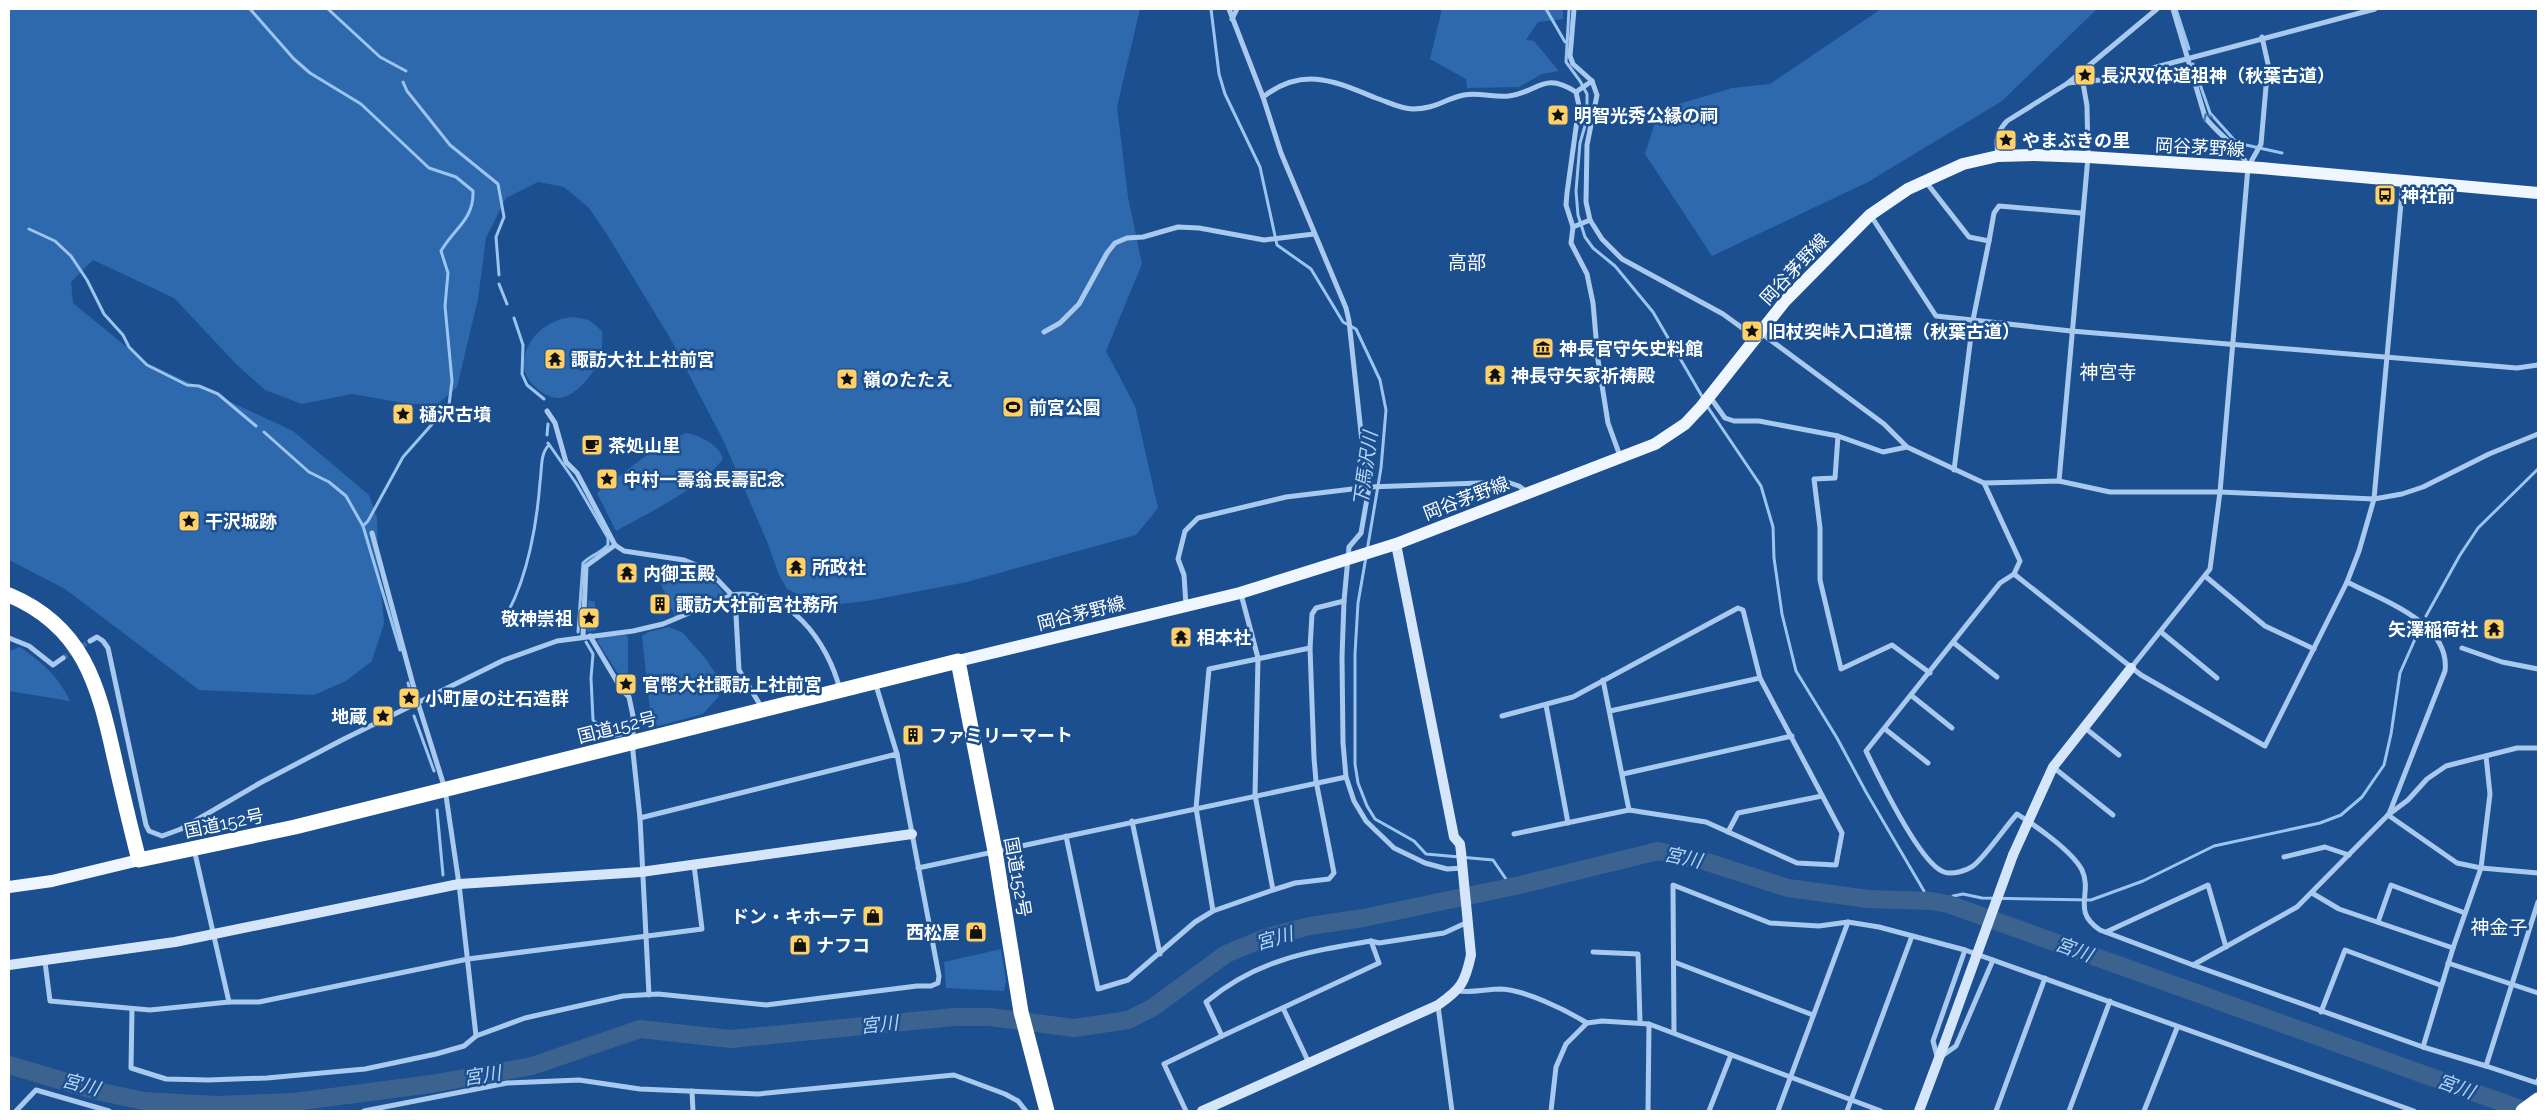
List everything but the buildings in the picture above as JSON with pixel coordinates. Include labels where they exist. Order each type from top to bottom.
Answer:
[{"type":"highway","points":[[9,595],[29,604],[65,632],[89,669],[105,715],[139,860]]},
{"type":"highway","name":"国道152号","points":[[139,860],[295,827],[634,743],[760,709],[958,661],[995,851],[1021,1012],[1047,1111]]},
{"type":"highway","points":[[2523,1111],[2538,1100]]},
{"type":"main road","name":"岡谷茅野線","points":[[958,661],[1240,593],[1396,544],[1621,458],[1664,438],[1685,424],[1707,402],[1786,301],[1870,215],[1925,180],[1963,164],[1998,156],[2034,154],[2248,167],[2538,193]]},
{"type":"main road","points":[[9,887],[52,881],[139,860]]},
{"type":"street","points":[[1229,9],[1263,97],[1281,153],[1346,308],[1349,321],[1363,451],[1371,487],[1361,533],[1349,547],[1344,601],[1342,686],[1343,744],[1346,777],[1354,802],[1366,821],[1394,848],[1425,863],[1447,869],[1463,868]]},
{"type":"street","points":[[1232,20],[1237,9]]},
{"type":"street","points":[[1574,9],[1570,56],[1573,64],[1590,82],[1597,95],[1587,145],[1586,202],[1590,220],[1602,239],[1622,259],[1723,314],[1758,336],[1884,424],[1907,447],[1954,470],[1984,483],[2059,480],[2110,492],[2220,492],[2374,499],[2423,487],[2489,454],[2538,434]]},
{"type":"street","points":[[1998,156],[1996,139],[1999,130],[2007,121],[2068,83],[2157,9]]},
{"type":"street","points":[[2173,9],[2205,117],[2212,127],[2244,157],[2248,167]]},
{"type":"street","points":[[2068,83],[2084,83],[2111,78],[2375,9]]},
{"type":"street","points":[[1919,1111],[2027,820],[2053,767],[2205,576],[2212,558],[2220,492],[2248,167],[2261,144],[2268,64],[2262,37]]},
{"type":"street","points":[[1263,97],[1276,86],[1311,77],[1410,109],[1439,105],[1462,95],[1478,93],[1507,96],[1526,92],[1539,84],[1550,82],[1566,85],[1578,91]]},
{"type":"street","points":[[1578,91],[1590,82]]},
{"type":"street","points":[[2059,480],[2081,214],[2088,157],[2087,106],[2084,83]]},
{"type":"street","points":[[1578,91],[1579,106],[1566,205],[1575,226],[1571,243],[1586,274],[1593,303],[1598,360],[1608,423],[1621,458]]},
{"type":"street","points":[[1925,180],[1969,237],[1989,241]]},
{"type":"street","points":[[2014,574],[2131,668],[2266,746],[2347,582],[2359,551],[2374,499],[2403,181]]},
{"type":"street","points":[[1954,470],[1973,320],[1994,213],[1999,206],[2081,214]]},
{"type":"street","points":[[1870,215],[1936,316],[2071,331],[2517,368],[2538,365]]},
{"type":"street","points":[[1575,226],[1590,220]]},
{"type":"street","points":[[1044,332],[1060,322],[1079,304],[1106,253],[1115,243],[1127,238],[1143,237],[1178,227],[1199,228],[1264,240],[1314,234]]},
{"type":"street","points":[[1707,402],[1725,418],[1734,421],[1759,421],[1838,436],[1883,452],[1907,447]]},
{"type":"street","points":[[547,411],[555,423],[566,462],[578,474],[615,545],[624,551],[684,560],[701,567],[711,573],[732,595],[736,615],[738,670],[759,702],[760,709]]},
{"type":"street","points":[[1838,436],[1835,478],[1814,479],[1820,528],[1820,580],[1841,669],[1892,645],[1930,673]]},
{"type":"street","points":[[1186,606],[1184,574],[1178,559],[1185,532],[1198,518],[1286,497],[1383,486],[1507,482],[1519,486],[1528,493]]},
{"type":"street","points":[[1984,483],[2020,561],[2014,574],[2000,583],[1912,696],[1866,751],[1887,795],[1932,865],[1944,872],[1952,872],[1974,866],[2018,814],[2076,860],[2083,872],[2084,909],[2087,921],[2106,932],[2321,1012],[2423,1047],[2537,1083],[2538,1080]]},
{"type":"street","points":[[372,533],[418,703],[445,789],[459,884],[476,1036]]},
{"type":"street","points":[[1202,1111],[1438,1005],[1458,990],[1468,969],[1471,955],[1460,844],[1454,837],[1396,544]]},
{"type":"street","points":[[582,637],[586,566],[615,545]]},
{"type":"street","points":[[2205,576],[2265,626],[2314,649]]},
{"type":"street","points":[[2347,582],[2416,617],[2439,639],[2446,660],[2445,671],[2388,815]]},
{"type":"street","points":[[90,641],[97,637],[103,640],[108,648],[146,825],[155,835],[162,836],[180,829],[260,783],[504,660],[557,640],[663,624],[732,595],[743,593],[763,596],[777,601],[805,622],[832,666],[840,690]]},
{"type":"street","points":[[1240,593],[1258,658],[1255,795],[1273,890]]},
{"type":"street","points":[[1066,836],[1098,989],[1128,980],[1195,922],[1213,911],[1273,890],[1295,884],[1329,879],[1334,873],[1316,781],[1310,648],[1312,614],[1316,608],[1344,601]]},
{"type":"street","points":[[1502,716],[1573,697],[1738,608],[1743,610],[1760,678],[1842,833],[1836,865],[1797,863],[1706,822],[1629,810],[1514,834]]},
{"type":"street","points":[[2161,632],[2217,678]]},
{"type":"street","points":[[590,636],[622,690],[629,697],[633,716],[633,752],[640,818],[641,872],[649,995]]},
{"type":"street","points":[[9,638],[29,646],[54,665],[63,658]]},
{"type":"street","points":[[1954,643],[1997,678]]},
{"type":"street","points":[[1213,911],[1196,808],[1209,669],[1310,648]]},
{"type":"street","points":[[2462,648],[2502,662],[2538,669]]},
{"type":"street","points":[[1610,710],[1760,678]]},
{"type":"street","points":[[1603,680],[1629,810]]},
{"type":"street","points":[[132,1009],[130,1068],[166,1079],[266,1078],[365,1069],[436,1054],[464,1046],[476,1036],[525,1018],[623,996],[649,995],[766,1005],[917,986],[931,986],[938,983],[939,976],[897,754],[875,682]]},
{"type":"street","points":[[1912,696],[1952,728]]},
{"type":"street","points":[[1546,705],[1568,823]]},
{"type":"street","points":[[2085,728],[2119,755]]},
{"type":"street","points":[[1885,729],[1928,763]]},
{"type":"street","points":[[1622,774],[1792,736]]},
{"type":"street","points":[[2193,965],[2297,907],[2388,815],[2408,800],[2427,779],[2446,766],[2517,748],[2538,748]]},
{"type":"street","points":[[640,818],[897,754]]},
{"type":"street","points":[[2423,1047],[2440,985],[2481,868],[2490,794],[2486,756]]},
{"type":"street","points":[[2053,767],[2113,815]]},
{"type":"street","points":[[918,868],[1316,781],[1346,777]]},
{"type":"street","points":[[1728,832],[1738,813],[1822,796]]},
{"type":"street","points":[[2388,815],[2457,863],[2481,868],[2538,873]]},
{"type":"street","points":[[1132,821],[1160,954]]},
{"type":"street","points":[[9,965],[45,962],[175,942],[459,884],[641,872],[912,834]]},
{"type":"street","points":[[2284,857],[2326,847],[2350,855]]},
{"type":"street","points":[[194,848],[215,933],[229,1002]]},
{"type":"street","points":[[45,962],[50,1002],[150,1010],[229,1002],[259,1002],[468,958],[702,929],[694,865]]},
{"type":"street","points":[[2106,932],[2208,885],[2226,947]]},
{"type":"street","points":[[2378,922],[2391,885],[2466,913]]},
{"type":"street","points":[[1674,1032],[1673,886],[1770,923],[1819,926],[1848,922],[1879,927],[1965,950],[2110,1001],[2177,1028],[2414,1111]]},
{"type":"street","points":[[2312,893],[2339,909],[2453,948]]},
{"type":"street","points":[[2486,1066],[2538,902]]},
{"type":"street","points":[[1222,1036],[1206,1002],[1228,983],[1243,975],[1295,956],[1371,942],[1378,943],[1444,933],[1468,918]]},
{"type":"street","points":[[1778,1111],[1848,922]]},
{"type":"street","points":[[1847,1111],[1912,936]]},
{"type":"street","points":[[1186,1111],[1164,1064],[1379,962],[1371,942]]},
{"type":"street","points":[[1938,1059],[1933,1041],[1965,950]]},
{"type":"street","points":[[2321,1012],[2345,950],[2440,985]]},
{"type":"street","points":[[1593,952],[1638,954],[1640,1022]]},
{"type":"street","points":[[1938,1059],[1956,1046],[1993,960]]},
{"type":"street","points":[[1674,962],[1813,1015]]},
{"type":"street","points":[[2448,963],[2538,993]]},
{"type":"street","points":[[1996,1111],[2045,978]]},
{"type":"street","points":[[1458,990],[1474,993],[1506,990],[1548,1004],[1587,1023],[1640,1022],[1650,1024],[1789,1078],[1881,1111]]},
{"type":"street","points":[[2069,1111],[2110,1001]]},
{"type":"street","points":[[1438,1005],[1452,1111]]},
{"type":"street","points":[[1283,1008],[1309,1064]]},
{"type":"street","points":[[1551,1111],[1556,1067],[1566,1044],[1587,1023]]},
{"type":"street","points":[[1648,1111],[1650,1024]]},
{"type":"street","points":[[2144,1111],[2177,1028]]},
{"type":"street","points":[[1709,1111],[1730,1055]]},
{"type":"street","points":[[364,1111],[507,1083],[580,1080],[640,1089],[758,1094],[954,1075],[1005,1094],[1018,1101],[1026,1111]]},
{"type":"street","points":[[16,1111],[36,1090],[109,1111]]},
{"type":"street","points":[[692,1090],[693,1111]]},
{"type":"shaded area","points":[[9,9],[1140,9],[1117,107],[1128,197],[1142,264],[1106,351],[1135,406],[1158,508],[1136,535],[967,582],[867,601],[823,606],[787,589],[779,575],[768,544],[724,442],[670,338],[589,208],[564,187],[538,182],[506,198],[486,238],[478,299],[457,387],[438,404],[409,404],[352,394],[302,404],[265,390],[236,364],[174,298],[93,260],[71,282],[73,303],[145,362],[293,431],[369,495],[377,518],[378,559],[384,623],[372,661],[346,681],[314,695],[199,690],[65,589],[9,560]]},
{"type":"shaded area","points":[[1442,9],[1563,9],[1563,19],[1538,22],[1526,40],[1534,41],[1559,71],[1542,74],[1519,87],[1467,88],[1466,79],[1430,59]]},
{"type":"shaded area","points":[[1881,9],[2097,9],[2002,101],[1868,182],[1712,256],[1645,154],[1659,110],[1732,88],[1770,84]]},
{"type":"shaded area","points":[[574,317],[589,320],[602,331],[601,352],[594,370],[586,381],[567,396],[555,398],[548,396],[530,382],[524,369],[525,356],[533,338],[539,331],[556,321]]},
{"type":"shaded area","points":[[686,433],[697,436],[713,445],[718,449],[723,459],[702,480],[688,490],[616,531],[597,493],[661,444]]},
{"type":"shaded area","points":[[675,565],[690,568],[704,574],[725,595],[714,602],[675,616],[660,582],[660,572],[666,566]]},
{"type":"shaded area","points":[[588,600],[595,602],[596,630],[587,632]]},
{"type":"shaded area","points":[[669,627],[683,633],[706,659],[717,676],[719,696],[703,714],[658,726],[651,722],[642,636],[648,632]]},
{"type":"shaded area","points":[[625,635],[628,637],[628,673],[621,678],[597,641],[601,637]]},
{"type":"shaded area","points":[[20,647],[36,658],[49,671],[66,692],[70,701],[9,691],[9,651]]},
{"type":"shaded area","points":[[1001,949],[1006,981],[1004,991],[946,988],[944,962]]},
{"type":"waterway","points":[[250,9],[294,59],[310,73],[361,104],[429,168],[456,177],[473,191],[467,217],[441,251],[448,273],[445,306],[452,381],[449,405],[403,457],[368,521],[363,526],[400,650]]},
{"type":"waterway","points":[[328,9],[380,57],[406,71]]},
{"type":"waterway","name":"下馬沢川","points":[[1211,9],[1219,74],[1225,94],[1260,167],[1277,245],[1311,269],[1343,322],[1356,329],[1380,380],[1386,410],[1381,468],[1367,551]]},
{"type":"waterway","points":[[1546,9],[1565,42]]},
{"type":"waterway","points":[[1569,9],[1566,62],[1587,94],[1587,119],[1580,143],[1576,191],[1578,215],[1585,237],[1593,248],[1615,266],[1653,312],[1703,398]]},
{"type":"waterway","points":[[2176,9],[2189,49]]},
{"type":"waterway","points":[[2193,64],[2210,113],[2237,143],[2282,153]]},
{"type":"waterway","points":[[403,82],[407,91],[450,145],[498,184],[504,217],[496,237],[499,275]]},
{"type":"waterway","points":[[29,229],[55,241],[71,256],[87,280],[104,314],[123,335],[129,347],[147,365],[187,385],[199,386],[218,394],[256,426]]},
{"type":"waterway","points":[[499,284],[507,304]]},
{"type":"waterway","points":[[514,318],[523,345],[522,374],[527,385],[544,399]]},
{"type":"waterway","points":[[1707,406],[1761,486],[1773,527],[1774,558],[1782,614],[1796,671],[1837,738],[1924,891],[1923,900]]},
{"type":"waterway","points":[[547,435],[548,424]]},
{"type":"waterway","points":[[264,432],[309,472],[329,482],[346,496],[363,526]]},
{"type":"waterway","points":[[548,443],[576,483],[608,538],[608,545],[583,563],[578,632]]},
{"type":"waterway","points":[[508,612],[526,565],[537,514],[543,457],[549,445]]},
{"type":"waterway","points":[[2426,616],[2460,555],[2478,528],[2538,469]]},
{"type":"waterway","name":"下馬沢川","points":[[1366,557],[1358,603],[1355,654],[1355,764],[1358,783],[1367,806],[1375,819],[1414,841],[1426,854],[1493,860],[1510,885]]},
{"type":"waterway","points":[[1948,904],[1953,896],[1963,894],[1982,898],[2091,900],[2143,881],[2214,846],[2320,823],[2341,815],[2362,797],[2384,765],[2391,734],[2400,673],[2420,628]]},
{"type":"waterway","points":[[586,642],[593,654],[591,678],[593,720],[611,737],[625,734]]},
{"type":"waterway","points":[[408,683],[411,695]]},
{"type":"waterway","points":[[414,716],[434,771]]},
{"type":"waterway","points":[[437,810],[443,875]]},
{"type":"waterway","name":"宮川","points":[[9,1065],[97,1091],[144,1101],[217,1105],[294,1102],[431,1084],[532,1066],[640,1029],[731,1039],[954,1017],[990,1017],[1074,1028],[1128,1020],[1152,1008],[1226,954],[1267,937],[1310,926],[1363,918],[1520,885],[1658,851],[1704,861],[1788,888],[1868,899],[1931,901],[1948,904],[2526,1111]]},
{"type":"tunnel","points":[[63,658],[90,641]]},
{"type":"place","name":"長沢双体道祖神（秋葉古道）","points":[[2085,75]]},
{"type":"place","name":"明智光秀公縁の祠","points":[[1558,115]]},
{"type":"place","name":"やまぶきの里","points":[[2006,140]]},
{"type":"place","name":"神社前","points":[[2385,195]]},
{"type":"place","name":"旧杖突峠入口道標（秋葉古道）","points":[[1752,331]]},
{"type":"place","name":"神長官守矢史料館","points":[[1543,348]]},
{"type":"place","name":"諏訪大社上社前宮","points":[[555,359]]},
{"type":"place","name":"神長守矢家祈祷殿","points":[[1495,375]]},
{"type":"place","name":"嶺のたたえ","points":[[847,379]]},
{"type":"place","name":"前宮公園","points":[[1013,407]]},
{"type":"place","name":"樋沢古墳","points":[[403,414]]},
{"type":"place","name":"茶処山里","points":[[592,445]]},
{"type":"place","name":"中村一壽翁長壽記念","points":[[607,479]]},
{"type":"place","name":"干沢城跡","points":[[189,521]]},
{"type":"place","name":"所政社","points":[[796,567]]},
{"type":"place","name":"内御玉殿","points":[[627,573]]},
{"type":"place","name":"諏訪大社前宮社務所","points":[[660,604]]},
{"type":"place","name":"敬神崇祖","points":[[589,618]]},
{"type":"place","name":"矢澤稲荷社","points":[[2494,629]]},
{"type":"place","name":"相本社","points":[[1181,637]]},
{"type":"place","name":"官幣大社諏訪上社前宮","points":[[626,684]]},
{"type":"place","name":"小町屋の辻石造群","points":[[409,698]]},
{"type":"place","name":"地蔵","points":[[383,716]]},
{"type":"place","name":"ファミリーマート","points":[[913,735]]},
{"type":"place","name":"ドン・キホーテ","points":[[873,916]]},
{"type":"place","name":"西松屋","points":[[976,932]]},
{"type":"place","name":"ナフコ","points":[[800,945]]},
{"type":"district","name":"高部","points":[[1467,262]]},
{"type":"district","name":"神宮寺","points":[[2108,372]]},
{"type":"district","name":"神金子","points":[[2499,927]]}]
